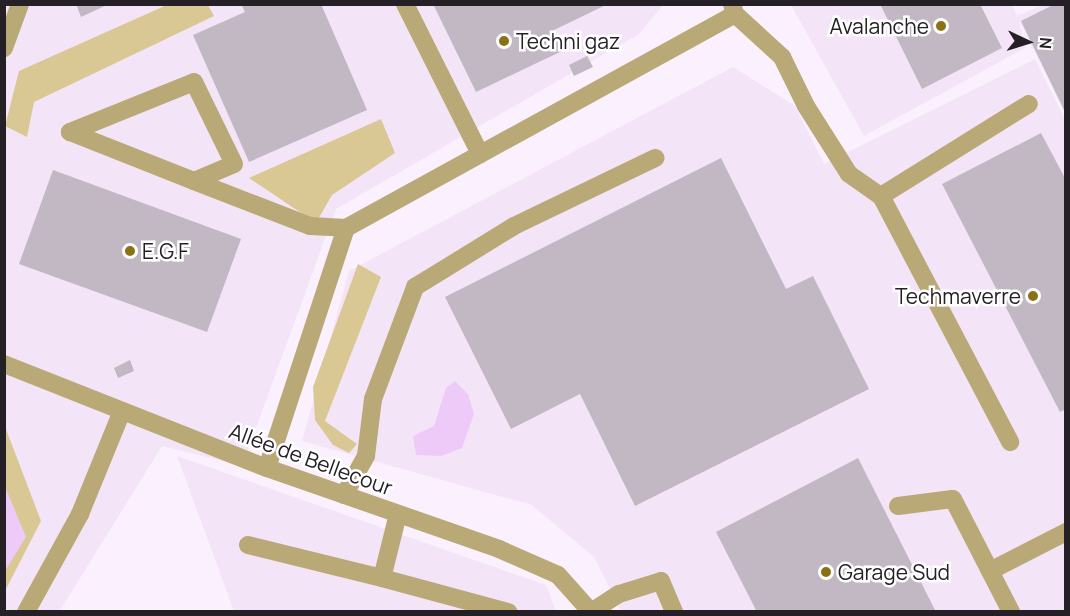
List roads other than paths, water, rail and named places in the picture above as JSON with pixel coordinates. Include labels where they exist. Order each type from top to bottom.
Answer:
[{"type":"street","points":[[4,48],[20,4]]},
{"type":"street","points":[[405,4],[480,154]]},
{"type":"street","points":[[194,181],[234,164],[195,82],[70,132],[174,172],[194,181],[310,226],[346,228],[734,9],[782,57],[806,106],[849,174],[881,196],[1010,442]]},
{"type":"street","points":[[881,196],[1029,104]]},
{"type":"street","points":[[344,495],[366,456],[373,399],[415,287],[514,226],[656,158]]},
{"type":"street","points":[[267,468],[346,228]]},
{"type":"street","name":"Allée de Bellecour","points":[[4,364],[267,468],[499,549],[558,575],[591,612]]},
{"type":"street","points":[[26,612],[80,514],[122,411]]},
{"type":"street","points":[[898,506],[953,499],[1011,612]]},
{"type":"street","points":[[382,578],[398,514]]},
{"type":"street","points":[[990,571],[1065,532]]},
{"type":"street","points":[[248,546],[382,578],[507,612]]},
{"type":"street","points":[[591,612],[619,594],[661,581],[674,612]]},
{"type":"place","name":"Avalanche","points":[[941,26]]},
{"type":"place","name":"Techni gaz","points":[[504,41]]},
{"type":"place","name":"E.G.F","points":[[130,251]]},
{"type":"place","name":"Techmaverre","points":[[1033,296]]},
{"type":"place","name":"Garage Sud","points":[[826,572]]}]
